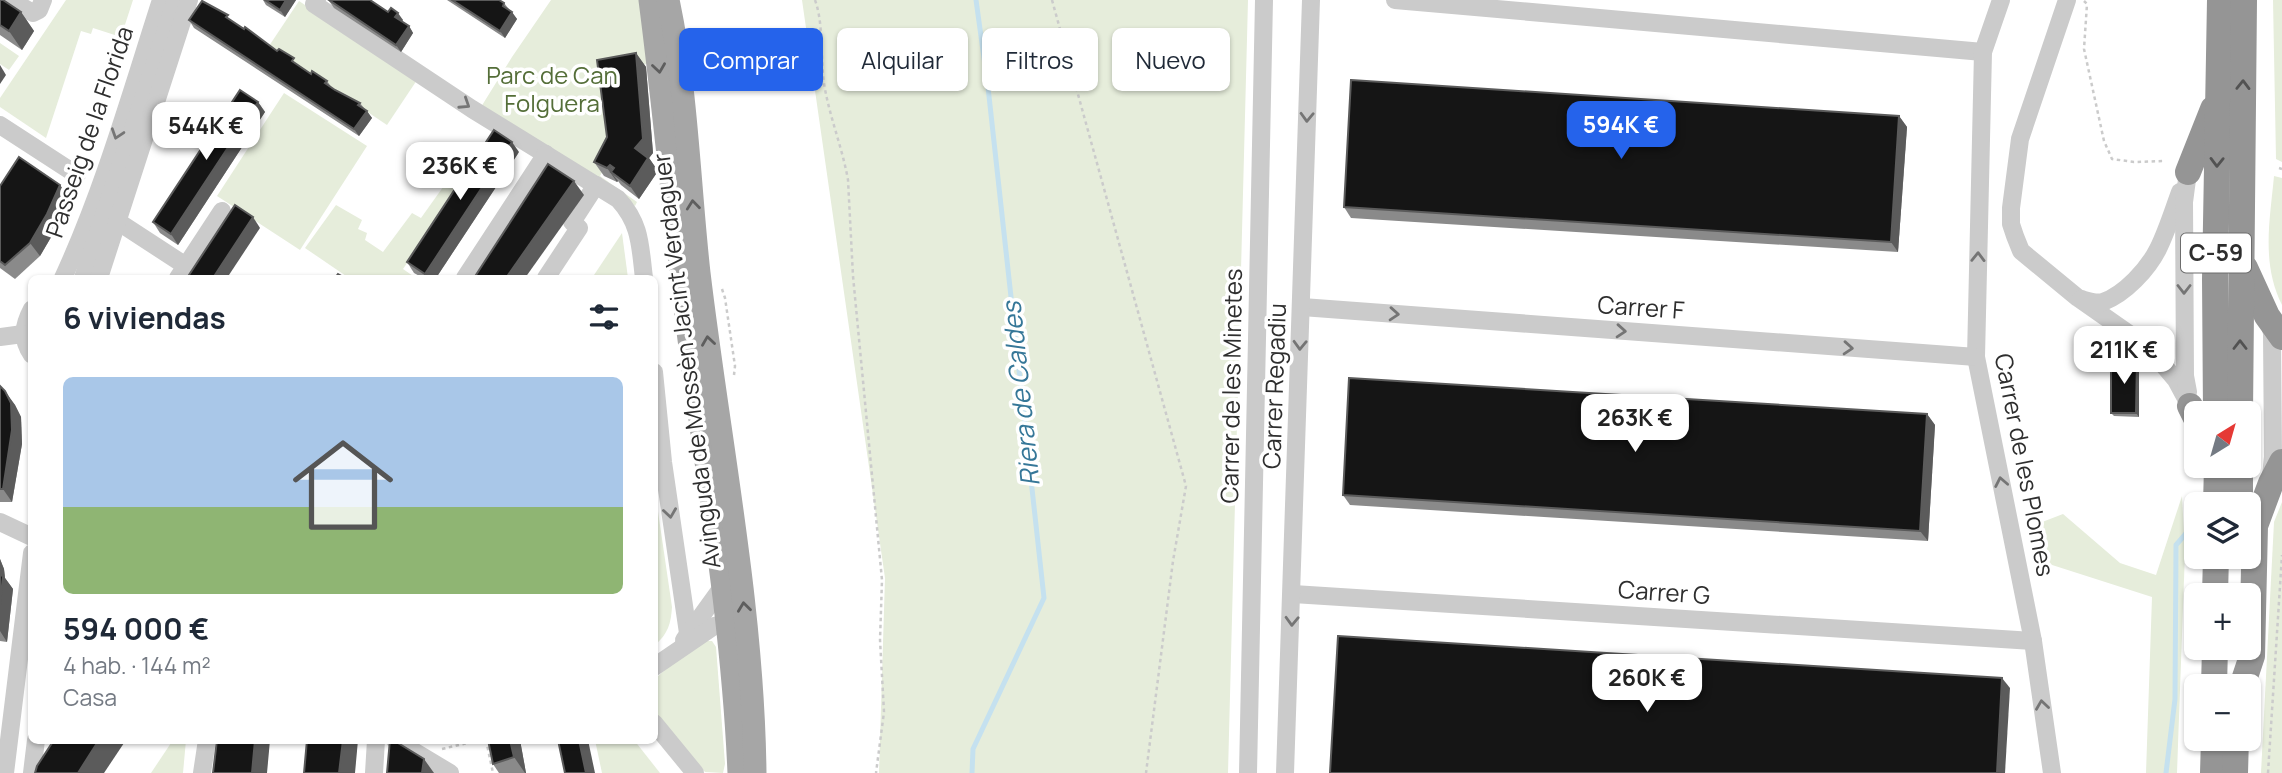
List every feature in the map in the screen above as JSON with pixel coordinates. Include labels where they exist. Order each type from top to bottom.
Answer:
[{"type":"highway","name":"C-59","points":[[2216,401],[2215,279],[2220,0]]},
{"type":"highway","name":"C-59","points":[[2240,401],[2244,0]]},
{"type":"highway","points":[[2177,166],[2219,94]]},
{"type":"highway","points":[[2241,258],[2274,326]]},
{"type":"highway","points":[[2245,674],[2252,656],[2255,526],[2276,472]]},
{"type":"highway","points":[[2213,773],[2214,751]]},
{"type":"highway","points":[[2235,773],[2236,751]]},
{"type":"main road","name":"Avinguda de Mossèn Jacint Verdaguer","points":[[650,0],[726,626],[749,769]]},
{"type":"main road","name":"Avinguda de Mossèn Jacint Verdaguer","points":[[668,0],[681,91],[699,273],[747,633],[754,715],[749,769]]},
{"type":"street","points":[[10,0],[33,13],[39,10],[43,0]]},
{"type":"street","name":"Passeig de la Florida","points":[[64,275],[97,195],[162,0]]},
{"type":"street","name":"Passeig de la Florida","points":[[84,275],[176,0]]},
{"type":"street","points":[[100,275],[189,0]]},
{"type":"street","points":[[317,0],[314,4],[408,67],[596,185],[572,222],[579,228],[548,275]]},
{"type":"street","name":"Carrer de les Minetes","points":[[1248,773],[1264,0]]},
{"type":"street","name":"Carrer Regadiu","points":[[1286,773],[1311,0]]},
{"type":"street","points":[[1395,0],[1983,52]]},
{"type":"street","name":"Carrer de les Plomes","points":[[2001,0],[1983,52],[1976,357],[2033,641],[2052,773]]},
{"type":"street","points":[[2067,0],[2020,139],[2011,224],[2021,251],[2078,298],[2148,347],[2176,380],[2187,401]]},
{"type":"street","points":[[0,125],[77,176]]},
{"type":"street","points":[[467,275],[545,154]]},
{"type":"street","points":[[2078,298],[2094,303],[2103,302],[2118,293],[2144,270],[2158,249],[2177,166]]},
{"type":"street","points":[[2177,166],[2184,202],[2185,376],[2191,401]]},
{"type":"street","name":"Avinguda de Mossèn Jacint Verdaguer","points":[[596,185],[618,199],[632,214],[638,234],[643,275]]},
{"type":"street","points":[[117,221],[182,272],[222,211]]},
{"type":"street","name":"Carrer F","points":[[1302,307],[1976,357]]},
{"type":"street","points":[[28,317],[23,334],[28,346]]},
{"type":"street","points":[[2274,326],[2273,457],[2276,472]]},
{"type":"street","points":[[0,337],[23,334]]},
{"type":"street","name":"Avinguda de Mossèn Jacint Verdaguer","points":[[659,459],[688,633]]},
{"type":"street","points":[[0,522],[28,535]]},
{"type":"street","points":[[5,773],[28,586]]},
{"type":"street","name":"Avinguda de Mossèn Jacint Verdaguer","points":[[661,660],[688,633],[723,586]]},
{"type":"street","name":"Carrer G","points":[[1293,594],[2033,641]]},
{"type":"street","points":[[661,660],[714,626],[726,626]]},
{"type":"street","name":"Avinguda de Mossèn Jacint Verdaguer","points":[[726,626],[736,636],[744,696],[754,715]]},
{"type":"street","points":[[17,773],[28,686]]},
{"type":"street","points":[[658,728],[691,770]]},
{"type":"street","points":[[32,773],[36,744]]},
{"type":"street","points":[[202,773],[206,744]]},
{"type":"street","points":[[374,773],[376,744]]},
{"type":"street","points":[[402,744],[450,773]]},
{"type":"path","points":[[815,0],[824,81],[848,180],[865,412],[872,459],[881,580],[880,640],[884,712],[876,773]]},
{"type":"path","points":[[1052,0],[1186,486],[1173,561],[1146,773]]},
{"type":"path","points":[[2083,0],[2087,4],[2084,49],[2104,141],[2112,159],[2177,166]]},
{"type":"path","points":[[2268,773],[2282,555]]},
{"type":"path","points":[[418,754],[456,744]]},
{"type":"path","points":[[487,744],[493,773]]},
{"type":"green space","points":[[66,0],[133,0],[121,37],[93,28],[91,34],[81,31],[46,138],[0,107],[0,98]]},
{"type":"green space","name":"Parc de Can Folguera","points":[[551,0],[640,0],[649,64],[603,67],[613,152],[600,176],[637,202],[635,206],[481,107]]},
{"type":"green space","points":[[802,0],[1248,0],[1228,773],[879,773],[885,578],[815,91],[823,91],[823,28],[806,28]]},
{"type":"green space","points":[[2273,0],[2282,0],[2282,162],[2276,159]]},
{"type":"green space","points":[[299,1],[417,80],[387,125],[269,46]]},
{"type":"green space","points":[[0,43],[19,56],[9,70],[0,64]]},
{"type":"green space","points":[[284,93],[367,146],[300,250],[217,196]]},
{"type":"green space","points":[[463,159],[473,166],[403,269],[412,275],[345,275],[305,248],[336,205],[362,220],[358,229],[367,233],[365,240],[383,252],[412,213],[421,218]]},
{"type":"green space","points":[[2274,176],[2282,178],[2282,305],[2275,289],[2269,257]]},
{"type":"green space","points":[[622,233],[628,275],[594,275]]},
{"type":"green space","points":[[2182,496],[2184,569],[2177,773],[2146,773],[2152,597],[2049,564],[2037,524],[2063,514],[2120,563],[2156,575]]},
{"type":"green space","points":[[2282,502],[2282,773],[2261,773],[2274,522]]},
{"type":"green space","points":[[658,511],[672,607],[668,628],[658,642]]},
{"type":"green space","points":[[706,641],[712,641],[716,647],[725,764],[723,773],[705,772],[658,717],[658,676]]},
{"type":"green space","points":[[170,744],[186,744],[183,773],[151,773]]},
{"type":"green space","points":[[596,744],[637,744],[660,773],[602,773]]},
{"type":"building","points":[[0,0],[21,12],[9,31],[0,25]]},
{"type":"building","points":[[265,0],[286,0],[280,10]]},
{"type":"building","points":[[329,0],[370,0],[388,12],[391,8],[398,13],[395,17],[409,26],[396,45]]},
{"type":"building","points":[[452,0],[499,0],[512,12],[500,31]]},
{"type":"building","points":[[202,1],[228,15],[226,17],[244,29],[245,27],[277,51],[279,49],[294,58],[292,61],[327,81],[325,83],[335,90],[360,103],[358,105],[367,111],[354,129],[189,20]]},
{"type":"building","points":[[636,53],[643,139],[635,148],[648,158],[630,186],[611,172],[614,168],[610,165],[607,168],[594,162],[607,137],[597,60]]},
{"type":"building","points":[[1351,80],[1899,116],[1891,242],[1344,207]]},
{"type":"building","points":[[240,90],[258,102],[171,234],[153,222]]},
{"type":"building","points":[[494,130],[512,142],[425,274],[407,262]]},
{"type":"building","points":[[19,157],[60,185],[30,243],[5,265],[0,261],[0,186]]},
{"type":"building","points":[[548,164],[574,181],[508,275],[476,275]]},
{"type":"building","points":[[235,205],[253,217],[215,275],[189,275]]},
{"type":"building","points":[[2111,358],[2137,359],[2136,413],[2111,413]]},
{"type":"building","points":[[1349,378],[1927,414],[1920,531],[1343,495]]},
{"type":"building","points":[[0,386],[11,403],[12,430],[3,489],[0,489]]},
{"type":"building","points":[[0,575],[3,576],[0,605]]},
{"type":"building","points":[[1338,636],[2002,678],[1997,773],[1330,773]]},
{"type":"building","points":[[51,744],[96,744],[78,773],[35,773]]},
{"type":"building","points":[[217,744],[255,744],[252,773],[213,773]]},
{"type":"building","points":[[307,744],[343,744],[339,773],[304,773]]},
{"type":"building","points":[[390,744],[400,744],[424,759],[422,773],[387,773]]},
{"type":"building","points":[[489,744],[511,744],[514,757],[493,764]]},
{"type":"building","points":[[559,744],[580,744],[586,773],[565,773]]},
{"type":"waterway","name":"Riera de Caldes","points":[[972,773],[973,749],[1044,598],[976,0]]},
{"type":"waterway","points":[[2166,773],[2175,699],[2176,545],[2184,536]]}]
